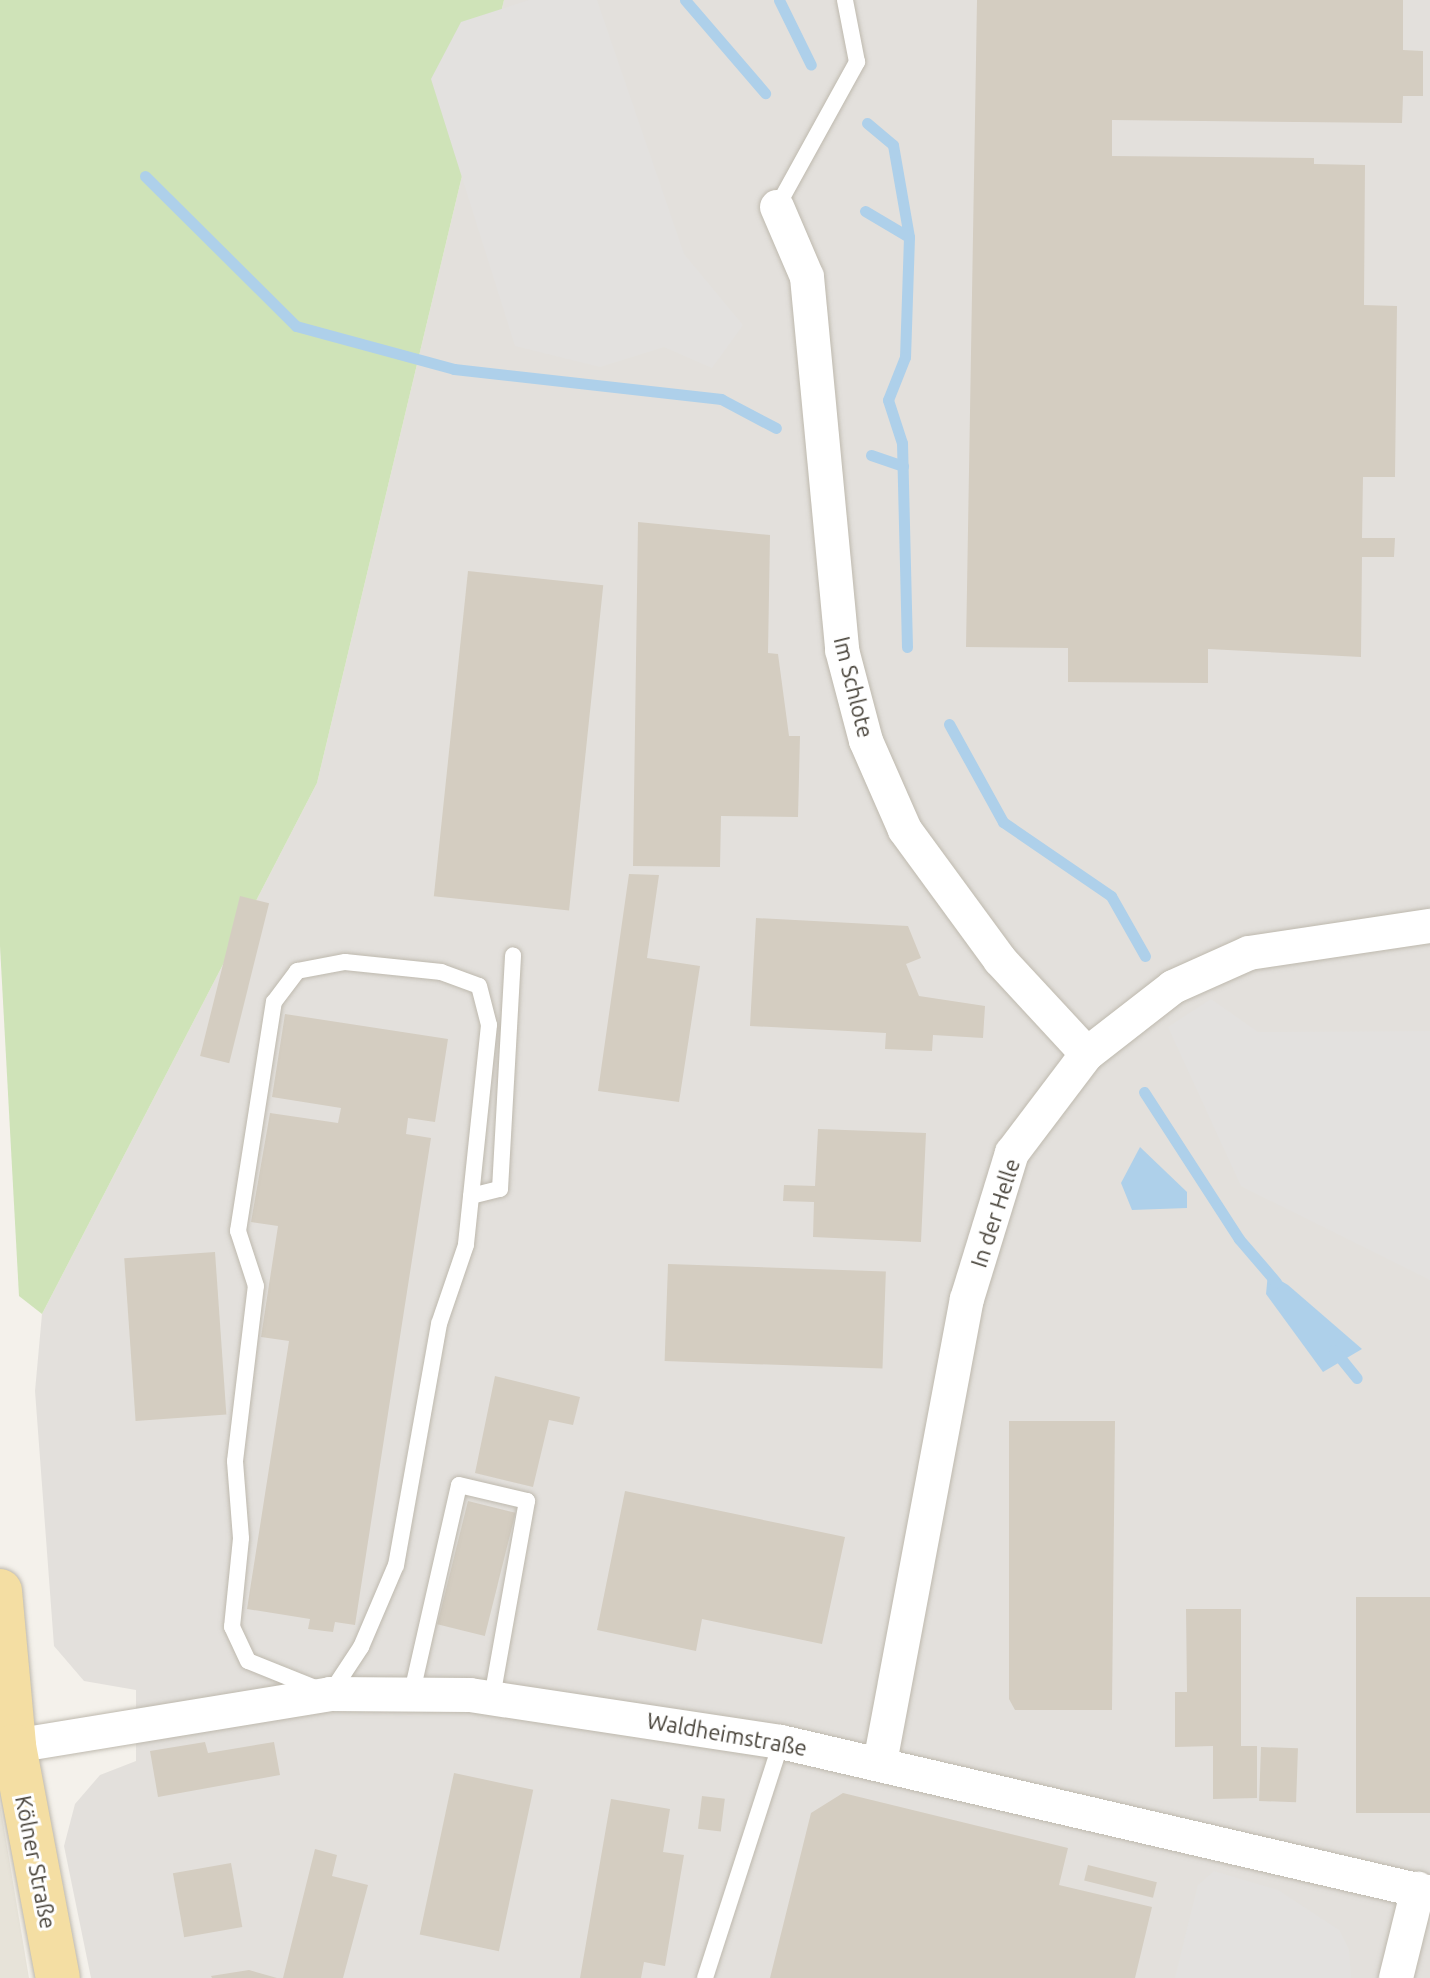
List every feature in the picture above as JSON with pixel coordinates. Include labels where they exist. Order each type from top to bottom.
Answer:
[{"type":"main road","name":"Kölner Straße","points":[[0,1591],[3,1659],[14,1746],[58,1978]]},
{"type":"street","name":"Im Schlote","points":[[777,207],[807,277],[842,650],[866,741],[905,830],[1000,960],[1087,1054]]},
{"type":"street","name":"In der Helle","points":[[880,1763],[967,1299],[1012,1153],[1087,1054],[1173,987],[1249,953],[1430,926]]},
{"type":"street","name":"Waldheimstraße","points":[[14,1746],[330,1694],[412,1692],[492,1697],[781,1742],[1424,1891]]},
{"type":"street","points":[[1396,1978],[1424,1891]]},
{"type":"lane","points":[[777,207],[857,62],[845,0]]},
{"type":"lane","points":[[471,1196],[500,1189],[513,955]]},
{"type":"lane","points":[[345,962],[441,972],[479,986],[489,1025],[471,1196],[466,1245],[439,1324],[396,1565],[361,1647],[330,1694],[248,1661],[232,1627],[241,1538],[235,1461],[256,1286],[238,1231],[274,1002],[297,971],[345,962]]},
{"type":"lane","points":[[412,1692],[459,1485],[527,1501],[492,1697]]},
{"type":"lane","points":[[705,1978],[781,1742]]},
{"type":"shaded area","points":[[504,0],[1430,0],[1430,1978],[91,1978],[64,1846],[75,1804],[100,1775],[136,1761],[136,1690],[84,1681],[54,1646],[35,1391],[42,1314],[317,783]]},
{"type":"shaded area","points":[[529,0],[597,0],[684,254],[743,325],[712,368],[664,347],[600,367],[515,346],[431,79],[461,22]]},
{"type":"shaded area","points":[[1211,999],[1258,1032],[1430,1031],[1430,1280],[1241,1186],[1168,1027]]},
{"type":"shaded area","points":[[0,1804],[29,1978],[0,1978]]},
{"type":"shaded area","points":[[1214,1871],[1278,1890],[1339,1930],[1349,1950],[1351,1978],[1175,1978],[1198,1885]]},
{"type":"green space","points":[[0,0],[504,0],[317,783],[42,1314],[19,1296],[0,946]]},
{"type":"water","points":[[1140,1147],[1187,1192],[1187,1208],[1132,1210],[1121,1183]]},
{"type":"water","points":[[1268,1273],[1288,1285],[1362,1349],[1323,1372],[1266,1294]]},
{"type":"building","points":[[977,0],[1403,0],[1403,50],[1423,51],[1423,96],[1403,96],[1402,123],[1112,120],[1112,156],[1314,158],[1314,164],[1365,165],[1364,305],[1397,306],[1395,477],[1363,477],[1362,538],[1395,538],[1394,557],[1362,557],[1361,657],[1208,649],[1208,683],[1068,682],[1068,648],[966,647]]},
{"type":"building","points":[[638,522],[770,535],[768,653],[778,654],[789,736],[800,736],[798,817],[721,816],[720,867],[633,866]]},
{"type":"building","points":[[468,571],[603,585],[569,910],[434,896]]},
{"type":"building","points":[[629,874],[659,875],[647,958],[700,966],[679,1102],[598,1091]]},
{"type":"building","points":[[240,896],[269,903],[229,1063],[200,1056]]},
{"type":"building","points":[[756,918],[908,926],[921,958],[906,964],[919,996],[985,1006],[983,1038],[933,1035],[932,1051],[885,1049],[886,1033],[750,1026]]},
{"type":"building","points":[[285,1014],[448,1039],[435,1122],[408,1118],[406,1134],[431,1138],[355,1625],[335,1622],[333,1632],[308,1629],[310,1619],[247,1609],[289,1341],[261,1337],[278,1226],[251,1222],[270,1113],[338,1123],[341,1108],[272,1097]]},
{"type":"building","points":[[818,1129],[926,1133],[921,1242],[813,1237],[814,1202],[783,1201],[784,1185],[815,1186]]},
{"type":"building","points":[[215,1252],[226,1415],[136,1421],[124,1258]]},
{"type":"building","points":[[668,1264],[886,1272],[882,1369],[665,1361]]},
{"type":"building","points":[[495,1376],[580,1397],[573,1425],[549,1420],[533,1487],[475,1473]]},
{"type":"building","points":[[1009,1421],[1115,1421],[1112,1710],[1015,1710],[1009,1699]]},
{"type":"building","points":[[625,1491],[845,1537],[822,1644],[702,1619],[696,1651],[597,1630]]},
{"type":"building","points":[[468,1501],[516,1513],[485,1636],[437,1624]]},
{"type":"building","points":[[1356,1597],[1430,1597],[1430,1813],[1356,1813]]},
{"type":"building","points":[[1186,1609],[1241,1609],[1241,1746],[1257,1746],[1257,1798],[1213,1799],[1213,1746],[1175,1747],[1175,1692],[1187,1692]]},
{"type":"building","points":[[205,1742],[208,1753],[274,1742],[280,1775],[158,1797],[150,1751]]},
{"type":"building","points":[[1261,1747],[1298,1748],[1296,1802],[1259,1801]]},
{"type":"building","points":[[454,1773],[533,1790],[499,1951],[420,1934]]},
{"type":"building","points":[[843,1793],[1068,1848],[1059,1885],[1152,1907],[1135,1978],[770,1978],[811,1813]]},
{"type":"building","points":[[702,1796],[725,1799],[721,1832],[698,1829]]},
{"type":"building","points":[[611,1799],[670,1809],[663,1852],[684,1855],[665,1966],[644,1962],[641,1978],[580,1978]]},
{"type":"building","points":[[315,1849],[337,1855],[332,1876],[368,1885],[343,1978],[283,1978]]},
{"type":"building","points":[[231,1863],[242,1927],[184,1937],[173,1873]]},
{"type":"building","points":[[1088,1865],[1157,1882],[1153,1898],[1084,1881]]},
{"type":"building","points":[[249,1970],[277,1978],[211,1976]]},
{"type":"waterway","points":[[685,0],[765,93]]},
{"type":"waterway","points":[[779,0],[811,65]]},
{"type":"waterway","points":[[867,123],[893,145],[909,237]]},
{"type":"waterway","points":[[145,176],[296,326],[454,369],[721,399],[776,428]]},
{"type":"waterway","points":[[865,211],[909,237],[905,357],[888,400],[902,443],[907,647]]},
{"type":"waterway","points":[[871,455],[903,466]]},
{"type":"waterway","points":[[949,724],[1003,822],[1111,896],[1145,956]]},
{"type":"waterway","points":[[1144,1092],[1239,1239],[1276,1282]]},
{"type":"waterway","points":[[1334,1350],[1357,1378]]}]
